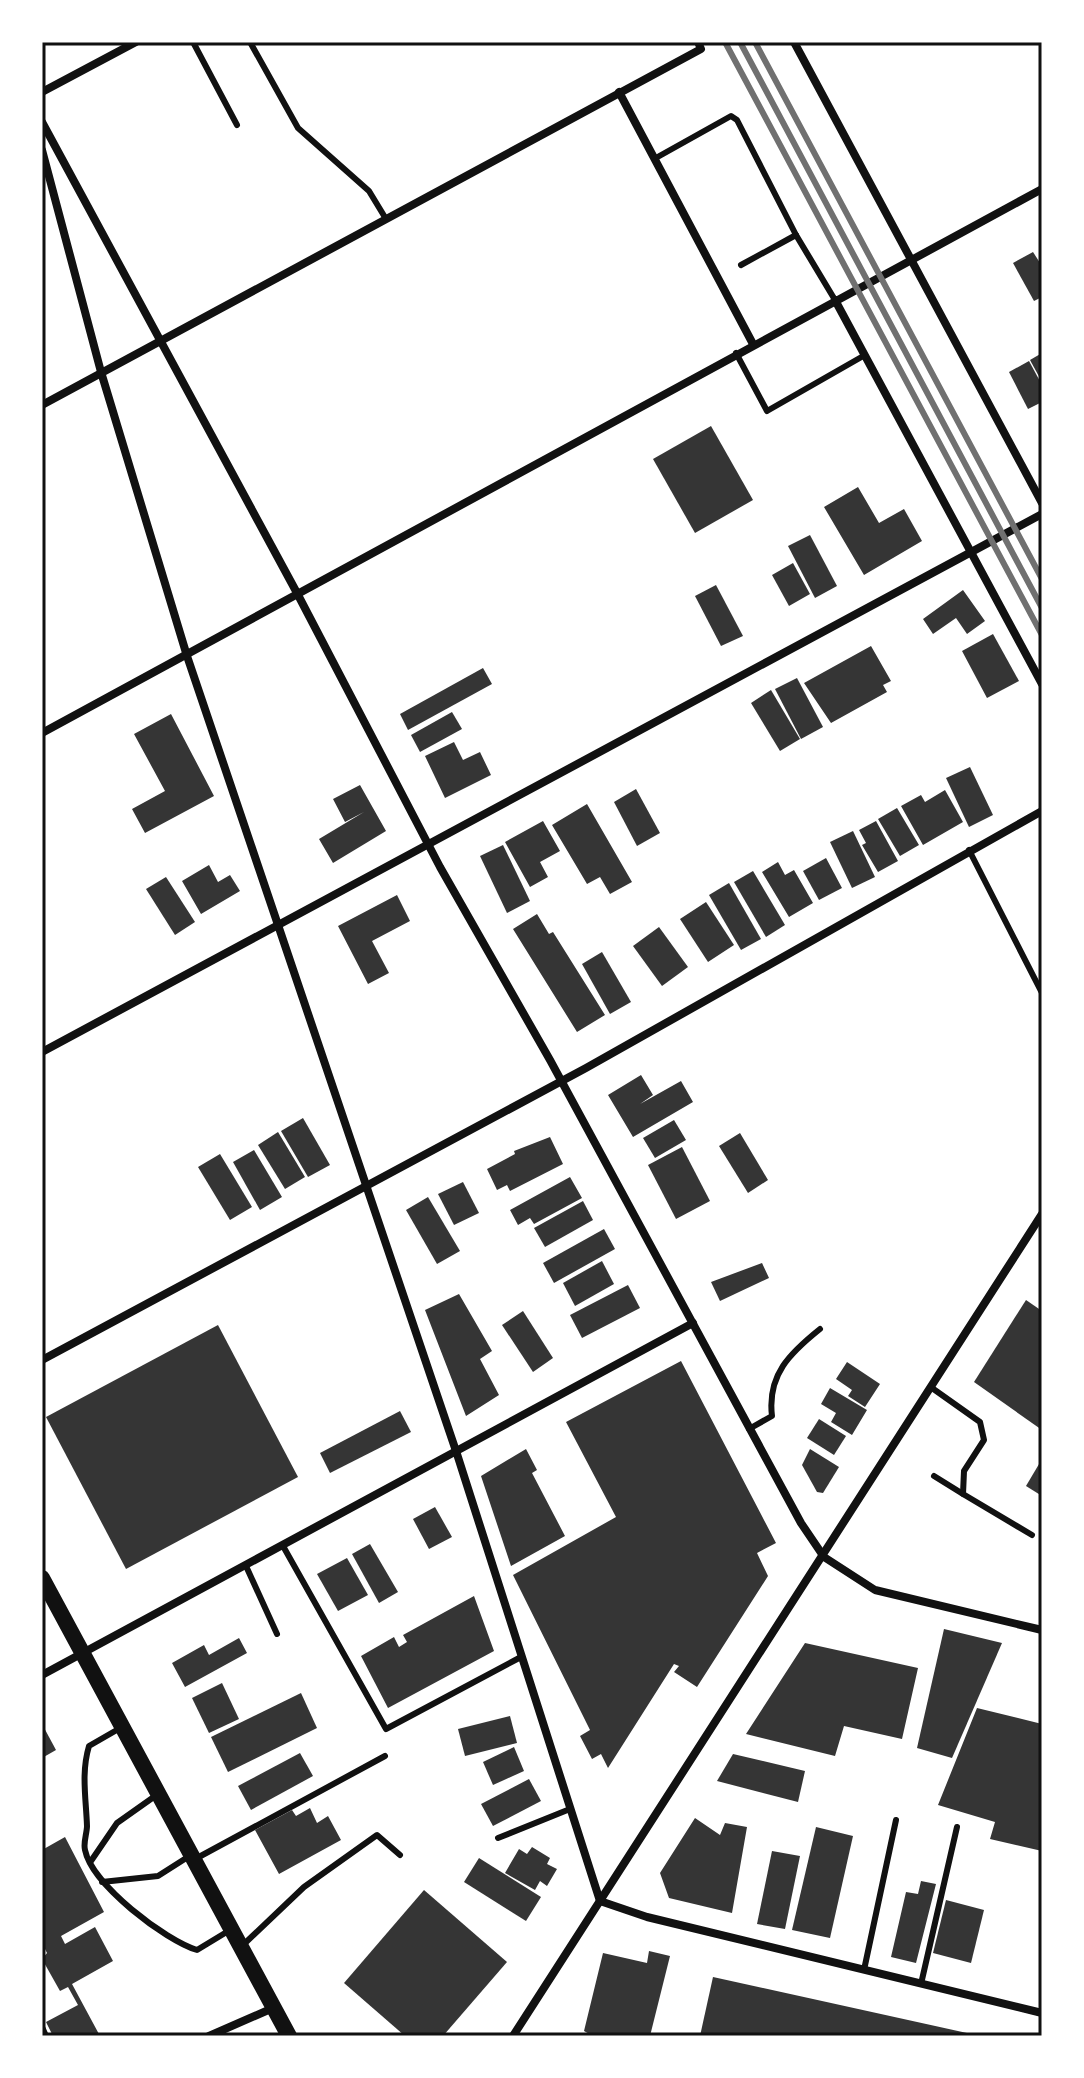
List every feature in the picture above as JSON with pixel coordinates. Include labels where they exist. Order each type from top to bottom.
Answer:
[{"type":"main road","points":[[42,1578],[289,2036]]},
{"type":"street","points":[[42,92],[136,42]]},
{"type":"street","points":[[794,42],[1042,503]]},
{"type":"street","points":[[42,405],[700,45]]},
{"type":"street","points":[[619,92],[753,344]]},
{"type":"street","points":[[42,122],[297,593],[429,845],[801,1523],[824,1557],[875,1590],[1042,1630]]},
{"type":"street","points":[[42,150],[101,372],[187,656],[279,923],[365,1190],[457,1454],[600,1901]]},
{"type":"street","points":[[42,733],[1042,189]]},
{"type":"street","points":[[835,300],[1042,684]]},
{"type":"street","points":[[42,1052],[1042,514]]},
{"type":"street","points":[[42,1360],[365,1190],[1042,811]]},
{"type":"street","points":[[513,2036],[1042,1214]]},
{"type":"street","points":[[42,1675],[457,1454],[693,1323]]},
{"type":"street","points":[[600,1901],[647,1917],[1042,2013]]},
{"type":"street","points":[[209,2036],[273,2008]]},
{"type":"lane","points":[[193,42],[237,125]]},
{"type":"lane","points":[[250,42],[298,128],[369,191],[386,219]]},
{"type":"lane","points":[[654,159],[731,116],[737,120],[796,235],[835,300]]},
{"type":"lane","points":[[741,265],[796,235]]},
{"type":"lane","points":[[736,353],[767,411],[865,355]]},
{"type":"lane","points":[[969,850],[1042,993]]},
{"type":"lane","points":[[749,1429],[772,1416],[769,1392],[792,1352],[820,1329]]},
{"type":"lane","points":[[932,1388],[980,1422],[984,1440],[964,1471],[963,1494]]},
{"type":"lane","points":[[934,1476],[1032,1535]]},
{"type":"lane","points":[[283,1546],[386,1729],[521,1657]]},
{"type":"lane","points":[[246,1566],[277,1634]]},
{"type":"lane","points":[[122,1727],[89,1746],[83,1766],[87,1829],[85,1850],[102,1882],[181,1945],[197,1950],[231,1929]]},
{"type":"lane","points":[[102,1882],[158,1876],[385,1756]]},
{"type":"lane","points":[[91,1861],[117,1823],[158,1794]]},
{"type":"lane","points":[[498,1838],[570,1809]]},
{"type":"lane","points":[[864,1970],[896,1820]]},
{"type":"lane","points":[[921,1984],[957,1827]]},
{"type":"lane","points":[[241,1947],[304,1887],[377,1835],[400,1855]]},
{"type":"lane","points":[[42,2027],[46,2036]]},
{"type":"building","points":[[1033,252],[1042,266],[1042,297],[1034,301],[1013,263]]},
{"type":"building","points":[[1042,353],[1042,382],[1030,360]]},
{"type":"building","points":[[1029,361],[1042,385],[1042,402],[1028,409],[1009,372]]},
{"type":"building","points":[[711,426],[753,500],[695,533],[653,459]]},
{"type":"building","points":[[858,487],[879,523],[904,509],[922,541],[864,575],[824,507]]},
{"type":"building","points":[[810,535],[837,586],[815,598],[788,546]]},
{"type":"building","points":[[793,563],[810,594],[789,606],[772,575]]},
{"type":"building","points":[[716,585],[743,636],[721,646],[695,596]]},
{"type":"building","points":[[963,590],[985,621],[967,634],[956,618],[933,634],[923,619]]},
{"type":"building","points":[[993,634],[1019,681],[987,698],[962,651]]},
{"type":"building","points":[[871,646],[891,681],[883,685],[887,692],[831,723],[804,683]]},
{"type":"building","points":[[483,668],[492,684],[408,730],[400,714]]},
{"type":"building","points":[[797,678],[823,727],[801,739],[775,689]]},
{"type":"building","points":[[771,690],[800,739],[780,751],[751,703]]},
{"type":"building","points":[[452,712],[462,729],[420,752],[411,735]]},
{"type":"building","points":[[171,714],[214,796],[145,833],[132,809],[165,791],[134,734]]},
{"type":"building","points":[[454,742],[463,760],[480,752],[491,775],[445,798],[425,756]]},
{"type":"building","points":[[970,767],[993,815],[969,827],[946,778]]},
{"type":"building","points":[[360,785],[386,831],[333,863],[319,839],[364,812],[345,822],[333,799]]},
{"type":"building","points":[[636,789],[660,833],[637,846],[614,802]]},
{"type":"building","points":[[945,790],[963,822],[923,845],[901,806],[921,795],[925,802]]},
{"type":"building","points":[[587,804],[632,882],[610,894],[600,877],[587,884],[552,825]]},
{"type":"building","points":[[897,808],[919,845],[900,856],[878,819]]},
{"type":"building","points":[[543,821],[560,851],[540,862],[548,877],[530,887],[505,842]]},
{"type":"building","points":[[876,821],[898,861],[878,872],[862,845],[866,843],[859,830]]},
{"type":"building","points":[[853,831],[875,877],[852,888],[830,842]]},
{"type":"building","points":[[503,845],[530,901],[507,913],[480,856]]},
{"type":"building","points":[[826,858],[842,888],[819,900],[803,871]]},
{"type":"building","points":[[778,862],[785,875],[794,870],[813,903],[789,917],[762,872]]},
{"type":"building","points":[[209,865],[218,882],[230,875],[240,891],[201,914],[182,881]]},
{"type":"building","points":[[753,871],[785,925],[766,937],[734,882]]},
{"type":"building","points":[[166,877],[195,922],[175,935],[146,889]]},
{"type":"building","points":[[729,883],[761,939],[741,950],[709,895]]},
{"type":"building","points":[[397,895],[410,921],[372,941],[389,973],[368,984],[338,926]]},
{"type":"building","points":[[706,902],[734,945],[708,962],[680,919]]},
{"type":"building","points":[[537,914],[549,934],[553,932],[605,1015],[577,1032],[513,929]]},
{"type":"building","points":[[659,927],[688,967],[662,986],[633,946]]},
{"type":"building","points":[[602,952],[631,1002],[610,1014],[582,964]]},
{"type":"building","points":[[641,1075],[653,1095],[640,1104],[681,1081],[693,1102],[633,1137],[608,1095]]},
{"type":"building","points":[[303,1118],[330,1165],[308,1177],[281,1131]]},
{"type":"building","points":[[674,1120],[686,1140],[655,1158],[643,1138]]},
{"type":"building","points":[[278,1132],[305,1177],[285,1189],[258,1145]]},
{"type":"building","points":[[740,1133],[768,1180],[748,1193],[719,1146]]},
{"type":"building","points":[[550,1137],[563,1164],[510,1191],[507,1185],[497,1190],[487,1169],[515,1154],[514,1151]]},
{"type":"building","points":[[682,1147],[710,1201],[676,1219],[648,1165]]},
{"type":"building","points":[[254,1150],[282,1197],[260,1210],[233,1162]]},
{"type":"building","points":[[220,1154],[252,1207],[230,1220],[198,1167]]},
{"type":"building","points":[[570,1177],[582,1198],[534,1224],[530,1218],[518,1225],[510,1210]]},
{"type":"building","points":[[463,1182],[479,1213],[454,1225],[438,1194]]},
{"type":"building","points":[[428,1197],[460,1251],[437,1264],[406,1210]]},
{"type":"building","points":[[583,1201],[593,1220],[545,1247],[534,1228]]},
{"type":"building","points":[[604,1229],[615,1249],[554,1283],[543,1263]]},
{"type":"building","points":[[602,1261],[614,1284],[575,1306],[563,1283]]},
{"type":"building","points":[[762,1263],[769,1278],[720,1301],[711,1282]]},
{"type":"building","points":[[628,1285],[640,1308],[582,1338],[570,1315]]},
{"type":"building","points":[[459,1294],[492,1351],[480,1359],[499,1395],[466,1416],[425,1310]]},
{"type":"building","points":[[1026,1300],[1042,1311],[1042,1430],[974,1382]]},
{"type":"building","points":[[523,1311],[553,1358],[533,1372],[502,1325]]},
{"type":"building","points":[[218,1325],[298,1477],[126,1569],[46,1417]]},
{"type":"building","points":[[681,1361],[776,1543],[757,1553],[768,1576],[697,1687],[674,1672],[679,1666],[674,1664],[608,1768],[601,1754],[592,1759],[580,1736],[590,1730],[513,1575],[616,1517],[566,1422]]},
{"type":"building","points":[[847,1362],[880,1384],[865,1407],[848,1396],[852,1390],[836,1379]]},
{"type":"building","points":[[830,1388],[867,1410],[852,1435],[831,1422],[836,1413],[821,1404]]},
{"type":"building","points":[[400,1411],[411,1432],[330,1473],[320,1453]]},
{"type":"building","points":[[819,1419],[846,1436],[834,1455],[807,1438]]},
{"type":"building","points":[[526,1449],[537,1470],[532,1473],[565,1536],[511,1566],[481,1476]]},
{"type":"building","points":[[810,1449],[839,1467],[823,1493],[817,1492],[802,1465]]},
{"type":"building","points":[[1042,1459],[1042,1496],[1026,1486]]},
{"type":"building","points":[[435,1507],[452,1537],[429,1549],[413,1519]]},
{"type":"building","points":[[370,1544],[398,1592],[379,1603],[352,1554]]},
{"type":"building","points":[[347,1558],[368,1595],[338,1611],[317,1574]]},
{"type":"building","points":[[474,1596],[494,1651],[388,1708],[361,1656],[394,1637],[399,1647],[407,1642],[403,1635]]},
{"type":"building","points":[[944,1629],[1002,1643],[952,1758],[917,1748]]},
{"type":"building","points":[[239,1638],[247,1653],[185,1687],[172,1663],[204,1645],[209,1655]]},
{"type":"building","points":[[805,1643],[918,1668],[902,1739],[844,1726],[835,1756],[746,1734]]},
{"type":"building","points":[[222,1683],[239,1719],[209,1733],[192,1698]]},
{"type":"building","points":[[301,1693],[317,1728],[228,1772],[211,1737]]},
{"type":"building","points":[[977,1708],[1042,1724],[1042,1851],[990,1839],[995,1822],[938,1805]]},
{"type":"building","points":[[510,1716],[517,1743],[465,1756],[458,1729]]},
{"type":"building","points":[[42,1724],[56,1750],[42,1758]]},
{"type":"building","points":[[514,1747],[524,1771],[493,1785],[483,1762]]},
{"type":"building","points":[[300,1753],[313,1776],[251,1810],[238,1786]]},
{"type":"building","points":[[733,1754],[805,1771],[798,1802],[717,1781]]},
{"type":"building","points":[[529,1779],[541,1801],[493,1826],[481,1804]]},
{"type":"building","points":[[310,1808],[317,1823],[328,1816],[341,1840],[279,1874],[255,1830],[292,1810],[296,1816]]},
{"type":"building","points":[[695,1818],[720,1835],[725,1823],[747,1827],[732,1913],[669,1898],[660,1873]]},
{"type":"building","points":[[816,1827],[853,1836],[830,1938],[792,1930]]},
{"type":"building","points":[[65,1837],[104,1912],[61,1936],[65,1944],[95,1927],[113,1961],[72,1984],[100,2036],[53,2036],[46,2022],[78,2005],[68,1987],[60,1991],[42,1959],[47,1953],[42,1943],[42,1850]]},
{"type":"building","points":[[532,1847],[550,1858],[547,1864],[557,1869],[547,1886],[540,1881],[535,1890],[505,1873],[519,1849],[527,1854]]},
{"type":"building","points":[[772,1851],[800,1856],[785,1929],[757,1924]]},
{"type":"building","points":[[479,1858],[541,1897],[526,1921],[464,1882]]},
{"type":"building","points":[[921,1881],[936,1884],[916,1963],[891,1957],[906,1892],[918,1894]]},
{"type":"building","points":[[424,1890],[507,1962],[443,2036],[405,2036],[344,1983]]},
{"type":"building","points":[[946,1900],[984,1910],[971,1963],[933,1953]]},
{"type":"building","points":[[649,1951],[670,1956],[650,2036],[593,2036],[584,2031],[603,1953],[647,1963]]},
{"type":"building","points":[[713,1977],[976,2035],[976,2036],[700,2036]]},
{"type":"railway","points":[[725,42],[1042,635]]},
{"type":"railway","points":[[740,42],[1042,608]]},
{"type":"railway","points":[[755,42],[1042,579]]}]
